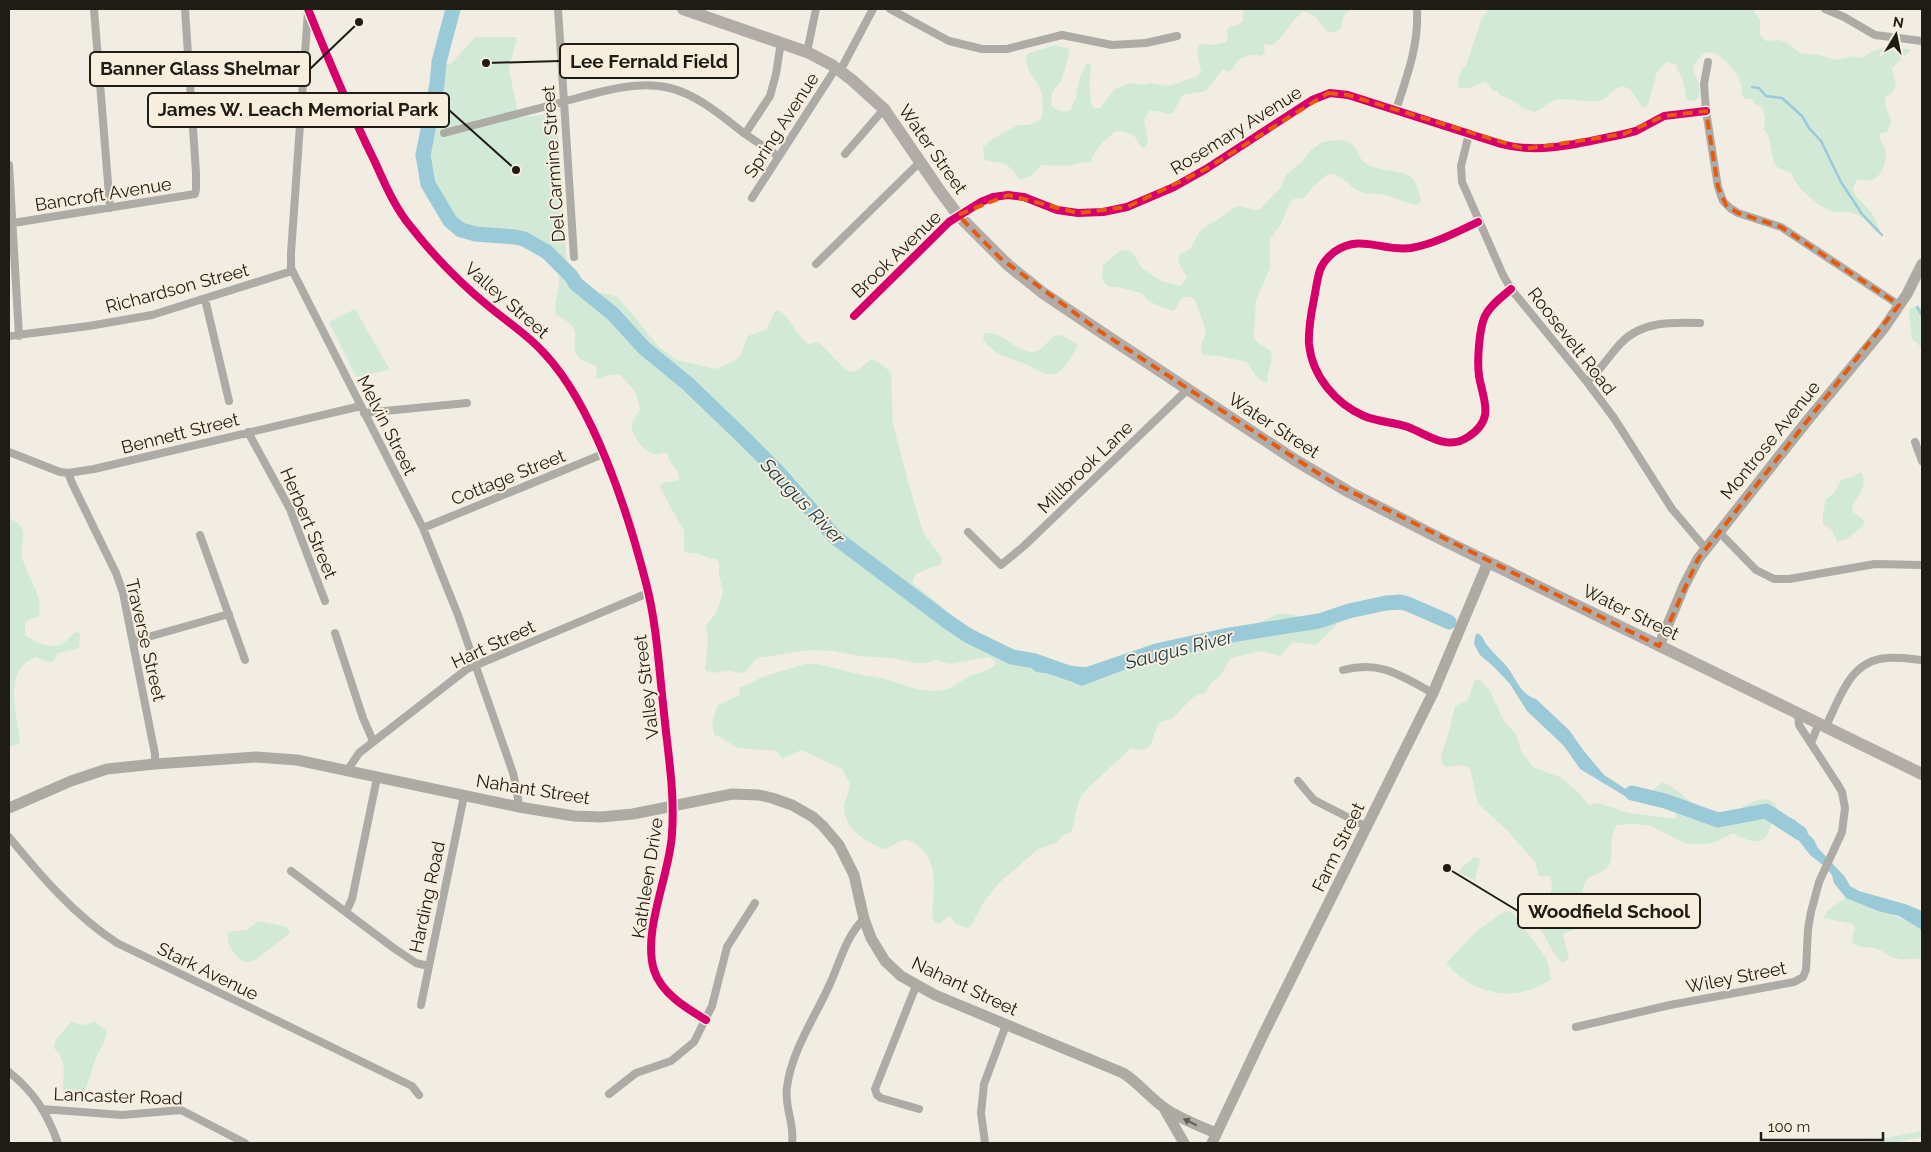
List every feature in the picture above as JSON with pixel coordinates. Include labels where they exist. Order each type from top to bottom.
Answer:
[{"type":"main road","name":"Water Street","points":[[684,9],[807,52],[838,69],[864,89],[884,110],[958,215],[1000,258],[1032,285],[1187,390],[1295,460],[1343,488],[1488,562],[1922,774]]},
{"type":"main road","name":"Montrose Avenue","points":[[1660,646],[1688,577],[1706,549],[1807,421],[1884,328],[1922,264]]},
{"type":"main road","name":"Farm Street","points":[[1214,1138],[1433,693],[1488,562]]},
{"type":"main road","name":"Nahant Street","points":[[9,808],[91,773],[117,767],[266,757],[297,760],[549,813],[588,817],[621,815],[673,807],[720,796],[746,794],[772,798],[792,804],[823,826],[846,856],[856,882],[864,919],[871,938],[885,961],[901,976],[916,986],[1123,1073],[1165,1108],[1214,1138]]},
{"type":"main road","name":"Nahant Street","points":[[1165,1108],[1183,1139]]},
{"type":"main road","points":[[1183,1139],[1193,1143]]},
{"type":"street","points":[[94,9],[110,208]]},
{"type":"street","name":"Bancroft Avenue","points":[[13,223],[192,195],[196,192],[185,9]]},
{"type":"street","name":"Valley Street","points":[[308,9],[350,110],[403,216],[421,239],[469,290],[527,336],[547,356],[577,400],[603,454],[630,527],[648,593],[655,634],[671,767],[673,807]]},
{"type":"street","name":"Melvin Street","points":[[308,9],[291,252],[292,271],[423,528],[442,570],[513,773],[518,791],[519,807]]},
{"type":"street","name":"Del Carmine Street","points":[[558,9],[574,256]]},
{"type":"street","points":[[807,52],[816,9]]},
{"type":"street","name":"Spring Avenue","points":[[752,198],[778,156],[838,69],[872,9]]},
{"type":"street","points":[[890,9],[949,41],[982,49],[1007,49],[1062,35],[1112,45],[1146,43],[1178,36]]},
{"type":"street","points":[[1396,110],[1415,50],[1418,27],[1417,9]]},
{"type":"street","points":[[1825,9],[1844,17],[1876,35],[1922,41]]},
{"type":"street","points":[[305,48],[309,40],[319,36]]},
{"type":"street","points":[[745,134],[770,96],[781,42]]},
{"type":"street","points":[[1708,62],[1704,84],[1706,111],[1718,187],[1720,196],[1726,205],[1738,213],[1781,227],[1899,305]]},
{"type":"street","points":[[444,132],[626,88],[663,87],[680,92],[700,102],[778,156]]},
{"type":"street","name":"Rosemary Avenue","points":[[958,215],[993,197],[1008,194],[1024,197],[1048,207],[1067,212],[1115,211],[1148,199],[1190,178],[1324,94],[1348,95],[1518,148],[1546,148],[1632,132],[1669,114],[1706,111]]},
{"type":"street","points":[[845,154],[884,110]]},
{"type":"street","name":"Roosevelt Road","points":[[1469,134],[1461,166],[1461,178],[1478,222],[1511,289],[1587,382],[1614,418],[1664,499],[1706,549]]},
{"type":"street","points":[[816,264],[920,162]]},
{"type":"street","points":[[9,165],[19,336]]},
{"type":"street","name":"Brook Avenue","points":[[854,316],[958,215]]},
{"type":"street","points":[[1478,222],[1437,240],[1409,248],[1393,248],[1361,242],[1352,243],[1340,248],[1326,259],[1320,271],[1309,328],[1310,353],[1319,375],[1338,399],[1364,416],[1406,427],[1440,442],[1452,443],[1462,440],[1478,428],[1484,418],[1486,408],[1479,370],[1484,320],[1492,305],[1511,289]]},
{"type":"street","name":"Richardson Street","points":[[9,336],[127,320],[205,299],[292,271]]},
{"type":"street","points":[[205,299],[229,401]]},
{"type":"street","points":[[1587,382],[1621,342],[1633,333],[1662,323],[1700,322]]},
{"type":"street","name":"Millbrook Lane","points":[[968,532],[1001,566],[1187,390]]},
{"type":"street","name":"Bennett Street","points":[[9,452],[57,471],[68,473],[94,469],[248,432],[363,410],[468,403]]},
{"type":"street","name":"Herbert Street","points":[[248,432],[290,509],[325,601]]},
{"type":"street","points":[[1915,442],[1922,461]]},
{"type":"street","name":"Cottage Street","points":[[423,528],[603,454]]},
{"type":"street","name":"Traverse Street","points":[[68,473],[120,583],[134,641],[155,754],[155,764]]},
{"type":"street","points":[[1720,532],[1756,570],[1774,579],[1789,579],[1875,564],[1922,565]]},
{"type":"street","points":[[200,535],[245,660]]},
{"type":"street","name":"Hart Street","points":[[347,771],[359,753],[458,674],[648,593]]},
{"type":"street","points":[[134,641],[228,614]]},
{"type":"street","points":[[335,633],[365,724],[373,741]]},
{"type":"street","points":[[1811,743],[1850,678],[1862,666],[1878,659],[1888,658],[1922,660]]},
{"type":"street","points":[[1343,670],[1358,666],[1378,668],[1394,673],[1433,693]]},
{"type":"street","name":"Wiley Street","points":[[1576,1027],[1676,1004],[1799,980],[1806,970],[1809,924],[1816,892],[1842,832],[1844,801],[1838,784],[1799,725],[1798,713]]},
{"type":"street","points":[[346,912],[352,899],[377,778]]},
{"type":"street","points":[[1298,781],[1314,800],[1367,827]]},
{"type":"street","name":"Harding Road","points":[[421,1005],[464,796]]},
{"type":"street","name":"Kathleen Drive","points":[[673,807],[671,843],[653,929],[652,966],[658,980],[672,996],[706,1020]]},
{"type":"street","name":"Stark Avenue","points":[[9,837],[73,909],[92,926],[117,943],[412,1086],[419,1095]]},
{"type":"street","points":[[290,871],[412,961],[428,966]]},
{"type":"street","points":[[609,1094],[636,1073],[662,1065],[680,1056],[694,1042],[706,1020],[715,995],[727,947],[755,903]]},
{"type":"street","points":[[792,1143],[793,1129],[786,1105],[786,1094],[794,1056],[834,977],[851,934],[864,919]]},
{"type":"street","points":[[916,986],[875,1090],[876,1094],[881,1098],[919,1108]]},
{"type":"street","points":[[985,1143],[981,1113],[984,1084],[1006,1025]]},
{"type":"street","points":[[9,1072],[33,1093],[58,1143]]},
{"type":"street","name":"Lancaster Road","points":[[42,1108],[117,1114],[181,1110],[245,1143]]},
{"type":"highlighted area","points":[[1328,93],[1348,95],[1525,149],[1624,134],[1664,116],[1706,111],[1718,187],[1726,205],[1738,213],[1781,227],[1899,305],[1698,559],[1659,646],[1330,481],[1098,330],[1000,258],[958,215],[1008,195],[1078,213],[1127,207],[1206,169]]},
{"type":"green space","points":[[1243,9],[1352,9],[1345,14],[1341,28],[1337,32],[1326,31],[1315,16],[1303,11],[1275,44],[1264,44],[1265,52],[1262,56],[1246,56],[1240,59],[1229,71],[1227,72],[1223,69],[1206,91],[1183,95],[1172,114],[1149,111],[1144,119],[1148,143],[1144,148],[1132,135],[1116,131],[1098,148],[1091,162],[1068,166],[1042,165],[1034,173],[1022,179],[1018,179],[1014,171],[1002,163],[984,160],[983,147],[994,138],[1018,125],[1029,125],[1041,119],[1042,96],[1040,87],[1028,67],[1026,55],[1029,53],[1055,45],[1069,49],[1062,77],[1053,92],[1051,106],[1062,111],[1070,111],[1076,97],[1080,76],[1087,64],[1091,64],[1090,88],[1092,105],[1094,108],[1100,108],[1115,89],[1130,83],[1141,85],[1151,83],[1168,86],[1196,77],[1201,72],[1197,49],[1200,44],[1214,45],[1226,42],[1228,37],[1227,29],[1243,21]]},
{"type":"green space","points":[[1488,9],[1752,9],[1760,19],[1760,35],[1766,41],[1780,40],[1789,44],[1800,53],[1819,55],[1835,60],[1851,56],[1863,58],[1873,51],[1886,48],[1911,50],[1892,69],[1896,86],[1892,93],[1885,98],[1891,122],[1888,131],[1880,134],[1886,155],[1883,168],[1873,180],[1857,180],[1853,189],[1856,196],[1872,213],[1882,235],[1864,219],[1856,215],[1849,212],[1826,209],[1802,190],[1792,174],[1777,167],[1774,163],[1768,135],[1764,129],[1765,116],[1761,106],[1755,104],[1753,99],[1745,99],[1743,97],[1742,86],[1736,73],[1723,59],[1713,53],[1704,54],[1700,57],[1693,69],[1699,85],[1699,97],[1694,101],[1687,100],[1677,65],[1666,62],[1657,72],[1648,105],[1642,108],[1631,91],[1625,87],[1618,87],[1602,100],[1591,102],[1568,99],[1556,100],[1535,112],[1501,96],[1497,91],[1493,91],[1486,81],[1469,88],[1459,88],[1459,75],[1466,65],[1481,20]]},
{"type":"green space","points":[[475,37],[517,37],[509,69],[519,118],[557,113],[567,267],[596,292],[616,296],[658,346],[677,360],[716,369],[736,360],[741,354],[748,336],[767,329],[775,311],[780,311],[803,340],[810,344],[817,342],[821,344],[849,371],[856,371],[873,359],[891,373],[893,424],[909,485],[923,532],[942,558],[941,564],[916,574],[912,582],[1002,657],[1008,660],[1023,662],[1032,669],[1053,674],[1082,686],[1139,664],[1170,659],[1212,646],[1233,638],[1246,629],[1277,614],[1291,614],[1311,619],[1335,621],[1337,625],[1316,645],[1293,642],[1280,656],[1261,651],[1231,658],[1220,676],[1211,683],[1206,692],[1193,697],[1172,719],[1160,722],[1149,747],[1145,749],[1131,748],[1086,790],[1078,805],[1071,832],[1064,835],[1056,843],[1037,850],[998,884],[985,900],[971,926],[968,928],[956,924],[948,916],[941,923],[935,922],[932,913],[934,884],[929,858],[917,845],[908,840],[884,849],[863,839],[852,829],[845,815],[844,807],[850,784],[842,769],[801,750],[782,759],[777,751],[738,748],[714,734],[712,721],[718,705],[740,695],[739,688],[765,676],[805,664],[817,664],[877,677],[917,689],[937,691],[950,688],[970,676],[989,669],[995,665],[994,660],[989,657],[949,664],[936,660],[917,663],[891,658],[810,650],[757,658],[746,671],[741,673],[729,671],[711,673],[705,670],[708,641],[706,626],[717,611],[723,592],[719,574],[719,563],[715,559],[684,550],[684,531],[660,488],[662,483],[679,480],[679,474],[667,453],[651,453],[640,444],[634,435],[632,423],[640,409],[635,391],[620,375],[607,375],[600,379],[596,378],[597,368],[577,356],[574,346],[575,331],[572,326],[556,315],[555,311],[559,271],[562,267],[547,252],[524,239],[490,236],[461,230],[450,221],[428,184],[423,155],[437,84],[439,62],[451,64]]},
{"type":"green space","points":[[1347,141],[1354,146],[1362,160],[1372,167],[1407,174],[1412,177],[1418,188],[1421,201],[1418,205],[1386,195],[1363,193],[1342,178],[1328,174],[1304,198],[1294,199],[1290,202],[1281,224],[1270,240],[1270,268],[1256,300],[1254,337],[1257,342],[1271,351],[1272,355],[1267,383],[1258,379],[1247,362],[1204,355],[1201,345],[1205,330],[1194,299],[1183,297],[1176,309],[1172,311],[1148,301],[1142,293],[1118,287],[1109,287],[1102,280],[1103,265],[1121,250],[1131,251],[1143,269],[1161,281],[1181,286],[1187,277],[1179,263],[1180,253],[1190,249],[1200,231],[1237,206],[1256,210],[1261,208],[1280,188],[1286,175],[1302,162],[1310,151],[1322,142]]},
{"type":"green space","points":[[1922,305],[1922,348],[1912,339],[1909,315],[1910,308]]},
{"type":"green space","points":[[355,309],[390,370],[356,377],[329,322]]},
{"type":"green space","points":[[984,334],[999,335],[1024,351],[1030,352],[1039,350],[1055,335],[1064,337],[1077,344],[1077,348],[1058,373],[1047,374],[1004,356],[988,346],[983,340]]},
{"type":"green space","points":[[1861,472],[1864,481],[1863,485],[1860,494],[1852,506],[1853,512],[1864,520],[1863,526],[1847,539],[1837,542],[1832,530],[1823,524],[1826,499],[1834,493],[1841,480]]},
{"type":"green space","points":[[9,518],[21,527],[23,538],[22,557],[39,600],[39,616],[25,622],[25,635],[39,643],[54,646],[63,643],[76,632],[80,633],[79,647],[77,649],[58,653],[50,663],[36,657],[25,663],[19,672],[15,682],[14,694],[20,741],[18,744],[9,747]]},
{"type":"green space","points":[[1479,679],[1489,689],[1504,721],[1516,734],[1521,751],[1533,767],[1562,778],[1589,805],[1598,803],[1629,813],[1676,819],[1676,812],[1662,804],[1646,801],[1654,795],[1652,791],[1663,782],[1698,807],[1714,814],[1730,814],[1756,801],[1762,799],[1769,800],[1776,804],[1765,838],[1760,841],[1754,841],[1733,833],[1716,842],[1692,844],[1684,843],[1651,826],[1617,825],[1614,829],[1611,858],[1608,867],[1589,878],[1583,886],[1583,916],[1580,926],[1563,935],[1569,958],[1563,963],[1556,957],[1536,921],[1551,892],[1552,886],[1549,875],[1539,877],[1535,862],[1507,830],[1478,804],[1470,768],[1463,765],[1446,767],[1441,762],[1455,706],[1467,701],[1475,680]]},
{"type":"green space","points":[[1475,857],[1480,859],[1475,880],[1459,873],[1462,867]]},
{"type":"green space","points":[[1846,898],[1895,916],[1922,930],[1922,960],[1896,958],[1874,948],[1854,944],[1852,941],[1855,930],[1853,924],[1824,918],[1828,910]]},
{"type":"green space","points":[[1505,911],[1512,912],[1547,959],[1551,979],[1538,987],[1524,992],[1495,992],[1482,989],[1469,983],[1446,963],[1477,931]]},
{"type":"green space","points":[[258,921],[287,927],[290,933],[261,956],[253,961],[244,962],[232,950],[228,942],[228,933],[231,931],[247,930]]},
{"type":"green space","points":[[71,1022],[85,1025],[94,1022],[107,1030],[85,1088],[74,1102],[64,1098],[64,1066],[54,1048],[56,1039]]},
{"type":"green space","points":[[1922,1131],[1922,1137],[1892,1143],[1858,1143]]},
{"type":"water","points":[[1246,629],[1233,638],[1212,646],[1170,659],[1139,664],[1082,686],[1053,674],[1036,672],[1027,664],[1031,663],[1056,670],[1076,681],[1100,677],[1160,652],[1232,637]]},
{"type":"water","points":[[1477,633],[1482,636],[1489,648],[1508,668],[1526,694],[1536,699],[1569,730],[1604,775],[1635,795],[1647,794],[1652,791],[1654,796],[1642,801],[1630,799],[1580,769],[1564,746],[1527,711],[1510,684],[1480,655],[1474,644]]},
{"type":"water","points":[[1775,807],[1784,815],[1795,820],[1814,840],[1818,848],[1845,877],[1850,886],[1859,891],[1922,911],[1922,930],[1899,916],[1878,911],[1846,898],[1834,883],[1832,875],[1810,855],[1791,830],[1774,815]]},
{"type":"waterway","name":"Saugus River","points":[[453,9],[439,62],[437,84],[423,155],[428,184],[450,221],[461,230],[476,234],[524,239],[547,252],[571,276],[576,284],[613,314],[644,348],[688,384],[743,437],[777,471],[836,538],[969,636],[1012,657],[1035,661],[1069,673],[1086,675],[1156,651],[1224,636],[1319,621],[1349,611],[1386,603],[1400,602],[1408,604],[1449,622]]},
{"type":"waterway","points":[[1752,87],[1759,88],[1766,96],[1782,98],[1802,116],[1809,128],[1821,141],[1841,182],[1862,214],[1882,235]]},
{"type":"waterway","points":[[1917,307],[1922,315]]},
{"type":"waterway","points":[[1632,793],[1665,801],[1718,820],[1766,811],[1800,833]]},
{"type":"cycle path","points":[[308,9],[357,124],[400,212],[428,248],[456,278],[544,353],[562,375],[578,401],[594,431],[607,462],[630,525],[650,599],[671,774],[672,834],[667,867],[654,920],[651,955],[654,970],[662,986],[675,999],[706,1020]]},
{"type":"cycle path","points":[[854,316],[949,222],[981,202],[993,197],[1008,195],[1024,197],[1057,210],[1078,213],[1103,212],[1127,207],[1174,187],[1206,169],[1312,100],[1330,93],[1348,95],[1501,144],[1531,148],[1578,144],[1636,131],[1664,116],[1706,111]]},
{"type":"cycle path","points":[[1478,222],[1428,244],[1411,248],[1400,249],[1363,243],[1353,244],[1334,252],[1324,262],[1320,270],[1309,333],[1311,356],[1320,378],[1327,388],[1344,404],[1364,416],[1408,427],[1445,442],[1460,441],[1477,430],[1485,416],[1485,401],[1478,362],[1480,337],[1485,316],[1490,308],[1511,289]]},
{"type":"place","name":"Banner Glass Shelmar","points":[[359,22]]},
{"type":"place","name":"Lee Fernald Field","points":[[486,63]]},
{"type":"place","name":"James W. Leach Memorial Park","points":[[516,170]]},
{"type":"place","name":"Woodfield School","points":[[1447,868]]}]
